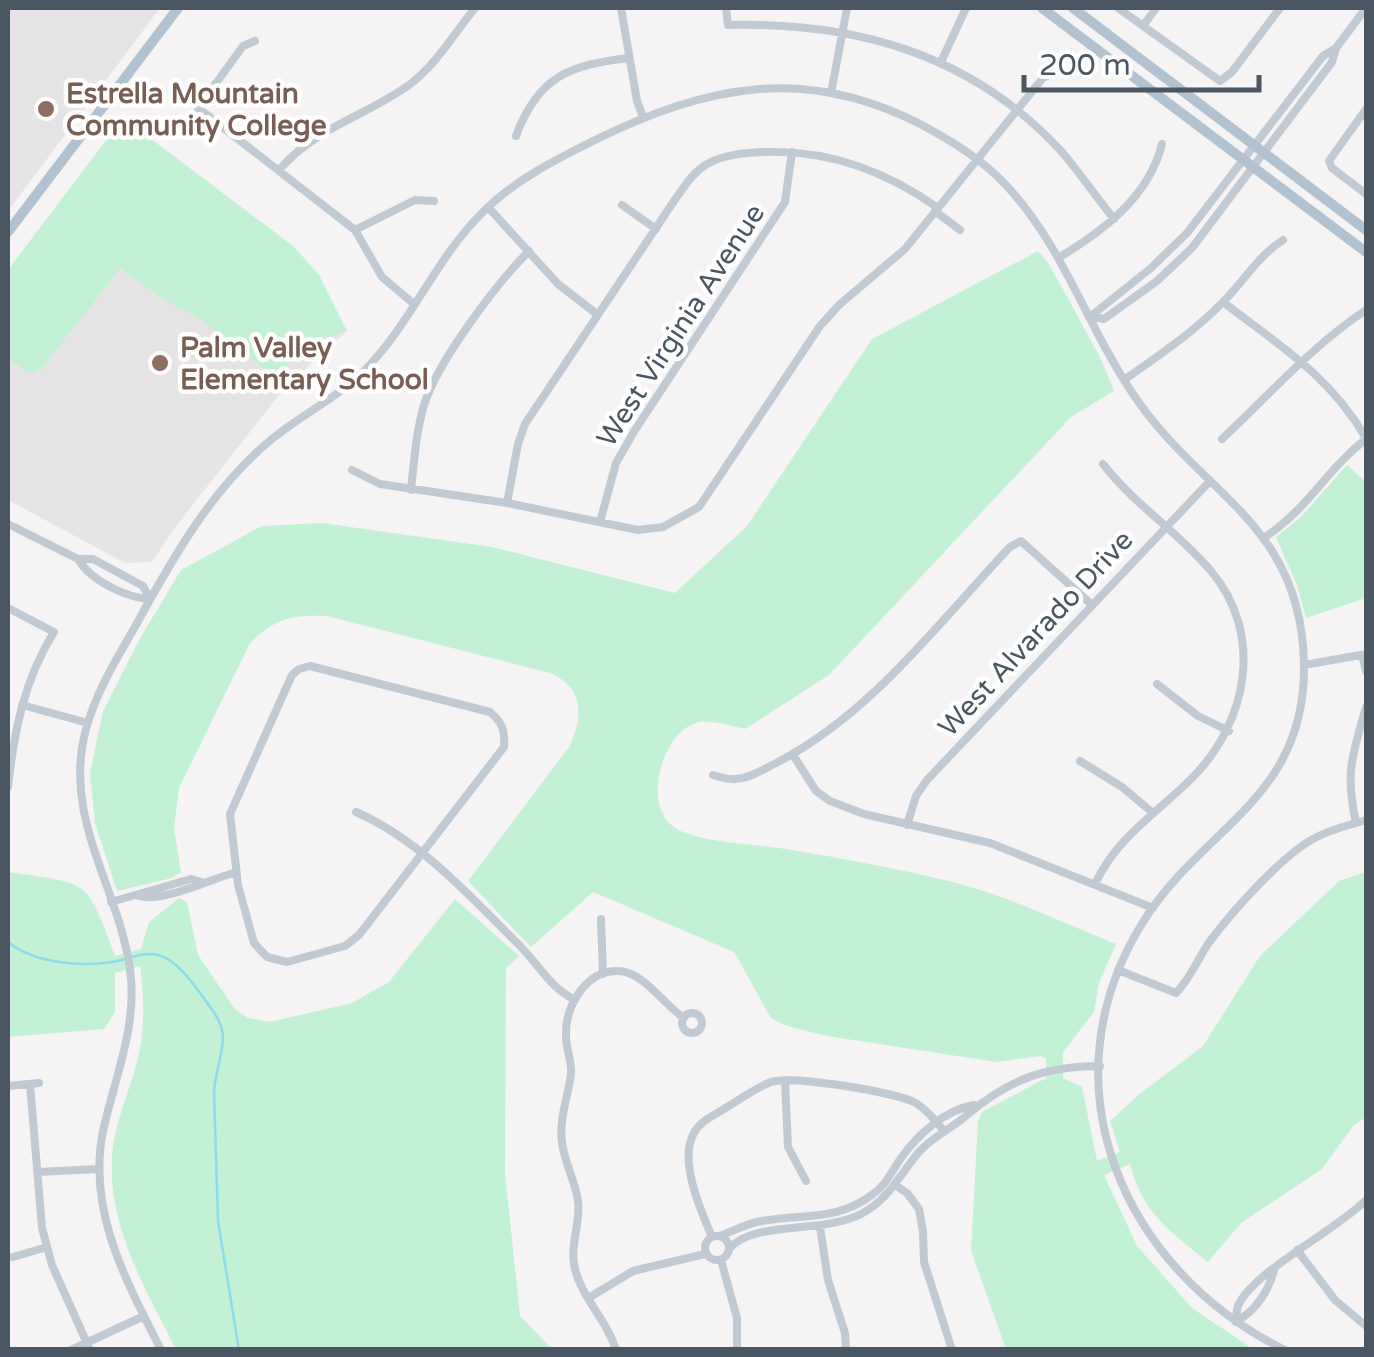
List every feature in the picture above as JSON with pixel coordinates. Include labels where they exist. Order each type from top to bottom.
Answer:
[{"type":"main road","points":[[8,232],[178,8]]},
{"type":"main road","points":[[1042,8],[1366,252]]},
{"type":"main road","points":[[1074,8],[1366,230]]},
{"type":"street","points":[[279,170],[298,148],[384,100],[427,70],[475,8]]},
{"type":"street","points":[[620,8],[643,117]]},
{"type":"street","points":[[726,8],[728,25],[793,25],[842,31],[881,40],[972,78],[1062,152],[1114,219]]},
{"type":"street","points":[[831,93],[847,8]]},
{"type":"street","points":[[941,62],[966,8]]},
{"type":"street","points":[[1118,8],[1220,81],[1232,72],[1280,8]]},
{"type":"street","points":[[1142,26],[1156,8]]},
{"type":"street","points":[[1091,316],[1167,254],[1332,62],[1336,48],[1366,8]]},
{"type":"street","points":[[254,41],[243,46],[198,108],[355,230],[382,277],[414,304]]},
{"type":"street","points":[[516,136],[535,99],[565,72],[580,65],[629,58]]},
{"type":"street","points":[[352,470],[380,484],[650,530],[682,518],[699,507],[820,326],[839,305],[891,263],[1043,78],[1060,70]]},
{"type":"street","points":[[160,1350],[109,1239],[102,1206],[99,1169],[103,1132],[128,1033],[130,969],[88,838],[82,806],[80,768],[88,723],[101,690],[186,539],[231,479],[272,439],[366,370],[448,252],[488,206],[522,179],[643,117],[694,99],[732,92],[800,88],[898,112],[960,146],[1020,202],[1058,258],[1124,380],[1146,412],[1265,537],[1293,595],[1304,664],[1301,709],[1271,780],[1153,908],[1118,970],[1104,1019],[1100,1066],[1102,1118],[1110,1155],[1132,1209],[1159,1251],[1189,1284],[1236,1322],[1261,1340],[1285,1350]]},
{"type":"street","points":[[1366,108],[1329,161],[1332,168],[1366,194]]},
{"type":"street","points":[[1058,258],[1087,243],[1114,219],[1146,181],[1162,144]]},
{"type":"street","points":[[1091,316],[1104,319],[1170,270],[1210,226],[1254,167],[1260,149]]},
{"type":"street","points":[[507,503],[525,424],[688,180],[701,168],[734,154],[792,152],[866,167],[896,180],[960,230]]},
{"type":"street","name":"West Virginia Avenue","points":[[600,522],[616,463],[634,430],[785,202],[792,152]]},
{"type":"street","points":[[355,230],[415,200],[434,200]]},
{"type":"street","points":[[622,205],[656,229]]},
{"type":"street","points":[[488,206],[568,294],[598,315]]},
{"type":"street","points":[[1124,380],[1192,330],[1223,302],[1268,250],[1283,240]]},
{"type":"street","points":[[411,490],[425,402],[494,290],[530,251]]},
{"type":"street","points":[[1223,302],[1338,394],[1366,439],[1340,462],[1296,514],[1265,537]]},
{"type":"street","points":[[1222,438],[1338,328],[1366,310]]},
{"type":"street","points":[[1095,884],[1113,851],[1210,759],[1229,730],[1241,688],[1242,648],[1234,613],[1222,586],[1103,464]]},
{"type":"street","name":"West Alvarado Drive","points":[[907,825],[916,796],[928,780],[1210,481]]},
{"type":"street","points":[[8,524],[78,559],[93,559],[143,586],[150,598]]},
{"type":"street","points":[[713,775],[731,780],[752,776],[834,727],[883,685],[1010,547],[1020,542],[1091,604]]},
{"type":"street","points":[[78,559],[85,571],[137,598],[150,598]]},
{"type":"street","points":[[8,608],[54,632],[38,658],[22,704],[8,787]]},
{"type":"street","points":[[1304,664],[1364,654],[1366,671]]},
{"type":"street","points":[[310,666],[490,712],[499,720],[505,732],[504,746],[423,854],[360,935],[345,946],[287,962],[267,956],[254,942],[236,872],[230,828],[233,803],[280,699],[299,668],[310,666]]},
{"type":"street","points":[[1156,684],[1198,716],[1229,730]]},
{"type":"street","points":[[22,704],[88,723]]},
{"type":"street","points":[[1356,823],[1349,772],[1366,708]]},
{"type":"street","points":[[792,755],[816,791],[830,801],[864,814],[990,843],[1153,908]]},
{"type":"street","points":[[1080,761],[1122,787],[1153,813]]},
{"type":"street","points":[[356,812],[423,854],[524,950],[556,990],[575,1000]]},
{"type":"street","points":[[1118,970],[1176,993],[1226,922],[1297,850],[1312,839],[1366,820]]},
{"type":"street","points":[[111,902],[194,888],[236,872]]},
{"type":"street","points":[[602,919],[603,974]]},
{"type":"street","points":[[616,1350],[574,1264],[579,1204],[561,1130],[570,1076],[566,1027],[575,1000],[588,982],[603,974],[626,972],[684,1018]]},
{"type":"street","points":[[705,1254],[704,1245],[716,1236],[756,1222],[828,1215],[853,1206],[874,1194],[905,1153],[940,1126],[968,1115],[974,1105],[1022,1078],[1054,1068],[1100,1066]]},
{"type":"street","points":[[785,1080],[788,1147],[806,1181]]},
{"type":"street","points":[[729,1249],[727,1242],[716,1236],[695,1197],[690,1148],[693,1134],[704,1122],[760,1087],[804,1080],[911,1100],[940,1126]]},
{"type":"street","points":[[8,1086],[35,1084],[40,1218],[47,1247],[88,1346]]},
{"type":"street","points":[[721,1260],[742,1238],[762,1232],[820,1228],[860,1214],[896,1185],[940,1126]]},
{"type":"street","points":[[37,1172],[99,1169]]},
{"type":"street","points":[[896,1185],[908,1193],[919,1210],[924,1262],[952,1350]]},
{"type":"street","points":[[1236,1322],[1238,1306],[1258,1280],[1366,1200]]},
{"type":"street","points":[[820,1228],[828,1280],[845,1333],[846,1350]]},
{"type":"street","points":[[13,1257],[47,1247]]},
{"type":"street","points":[[1297,1250],[1335,1300],[1366,1326]]},
{"type":"street","points":[[590,1298],[633,1271],[705,1254],[721,1260]]},
{"type":"street","points":[[721,1260],[738,1318],[737,1350]]},
{"type":"street","points":[[71,1350],[88,1346],[144,1316]]},
{"type":"street","points":[[1261,1340],[1268,1350]]},
{"type":"shaded area","name":"Estrella Mountain Community College","points":[[8,8],[160,8],[8,211]]},
{"type":"shaded area","name":"Palm Valley Elementary School","points":[[123,118],[293,246],[319,275],[347,331],[286,386],[152,562],[125,563],[8,500],[8,270]]},
{"type":"green space","points":[[123,118],[293,246],[319,275],[347,331],[306,345],[278,380],[199,318],[163,299],[120,268],[40,371],[29,373],[8,358],[8,270]]},
{"type":"green space","points":[[1038,251],[1101,359],[1114,391],[1071,417],[829,675],[745,729],[705,722],[682,731],[665,757],[659,804],[665,818],[685,833],[827,856],[951,882],[1010,900],[1116,944],[1099,983],[1094,1012],[1063,1052],[1063,1078],[1082,1087],[1097,1161],[1120,1152],[1110,1121],[1203,1046],[1260,956],[1339,881],[1366,872],[1366,1117],[1353,1126],[1322,1169],[1241,1223],[1208,1262],[1150,1209],[1130,1164],[1104,1175],[1137,1246],[1192,1308],[1253,1349],[1006,1349],[971,1251],[978,1121],[982,1112],[1046,1078],[1046,1059],[1041,1056],[996,1062],[827,1036],[787,1026],[771,1018],[734,952],[593,892],[531,947],[468,881],[574,736],[579,714],[575,695],[550,673],[327,616],[304,616],[277,623],[250,643],[179,788],[174,828],[181,872],[172,878],[117,891],[95,823],[90,773],[103,711],[181,570],[262,526],[322,523],[492,547],[675,593],[747,526],[872,339]]},
{"type":"green space","points":[[1347,465],[1366,482],[1366,598],[1306,618],[1297,585],[1276,537],[1300,518]]},
{"type":"green space","points":[[8,872],[55,879],[81,889],[98,911],[115,956],[141,949],[149,922],[179,898],[187,902],[198,955],[234,1008],[248,1018],[270,1022],[352,1003],[389,982],[455,899],[519,956],[506,968],[505,1173],[520,1316],[552,1349],[176,1349],[129,1252],[112,1174],[115,1136],[142,1035],[140,966],[115,973],[115,1012],[104,1029],[8,1037]]},
{"type":"waterway","points":[[8,942],[31,955],[71,963],[158,955],[183,972],[216,1016],[223,1038],[214,1092],[218,1221],[239,1350]]},
{"type":"place","name":"Estrella Mountain Community College","points":[[46,109]]},
{"type":"place","name":"Palm Valley Elementary School","points":[[160,363]]}]
